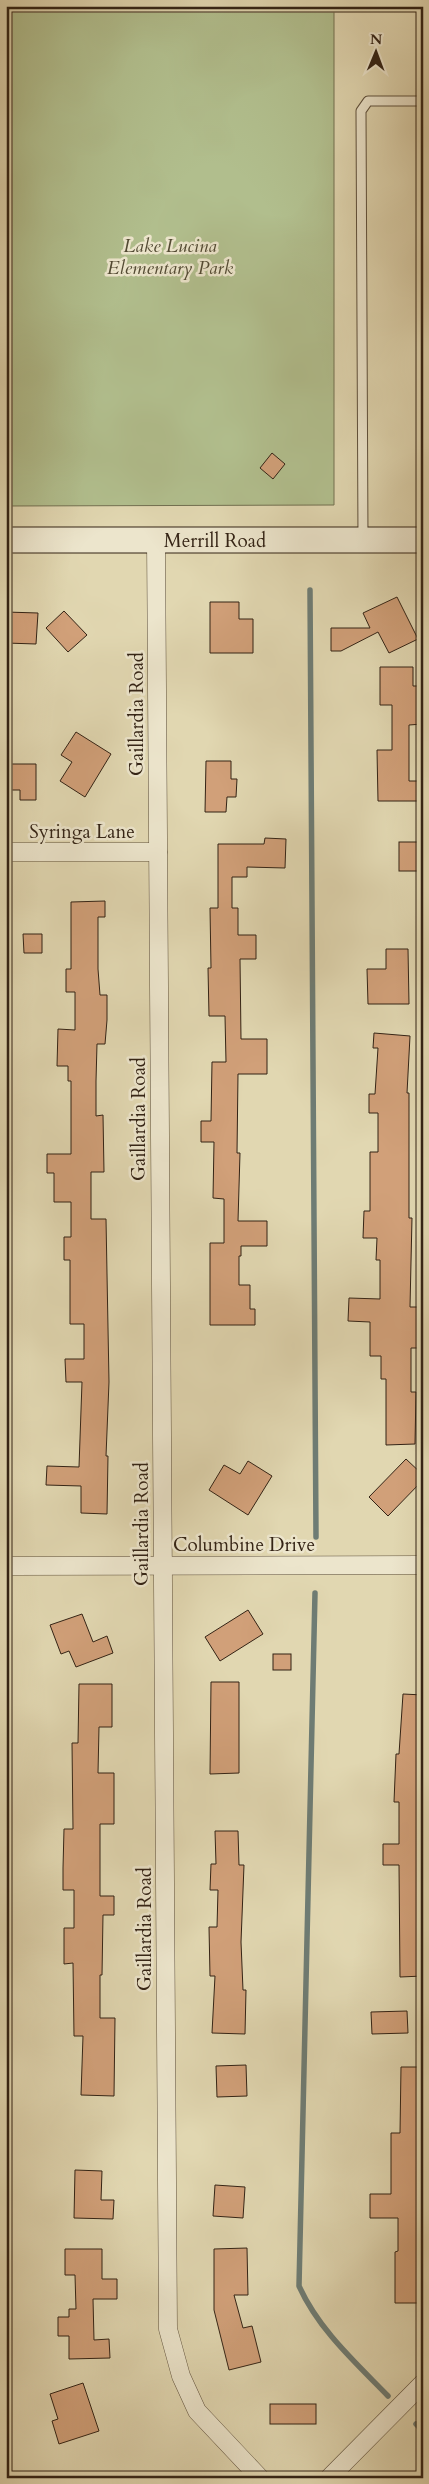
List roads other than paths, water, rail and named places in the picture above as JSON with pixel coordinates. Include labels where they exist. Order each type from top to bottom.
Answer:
[{"type":"main road","name":"Merrill Road","points":[[6,540],[423,540]]},
{"type":"street","name":"Gaillardia Road","points":[[156,540],[168,2329],[181,2376],[197,2411],[260,2478]]},
{"type":"street","name":"Syringa Lane","points":[[6,852],[158,852]]},
{"type":"street","name":"Columbine Drive","points":[[6,1566],[423,1565]]},
{"type":"street","points":[[329,2478],[423,2383]]},
{"type":"lane","points":[[363,540],[361,110],[368,102],[423,101]]},
{"type":"waterway","points":[[310,590],[316,1537]]},
{"type":"waterway","points":[[315,1593],[299,2286],[307,2302],[327,2331],[388,2396]]},
{"type":"waterway","points":[[416,2424],[423,2431]]},
{"type":"park label","name":"Lake Lucina Elementary Park","points":[[170,256]]}]
